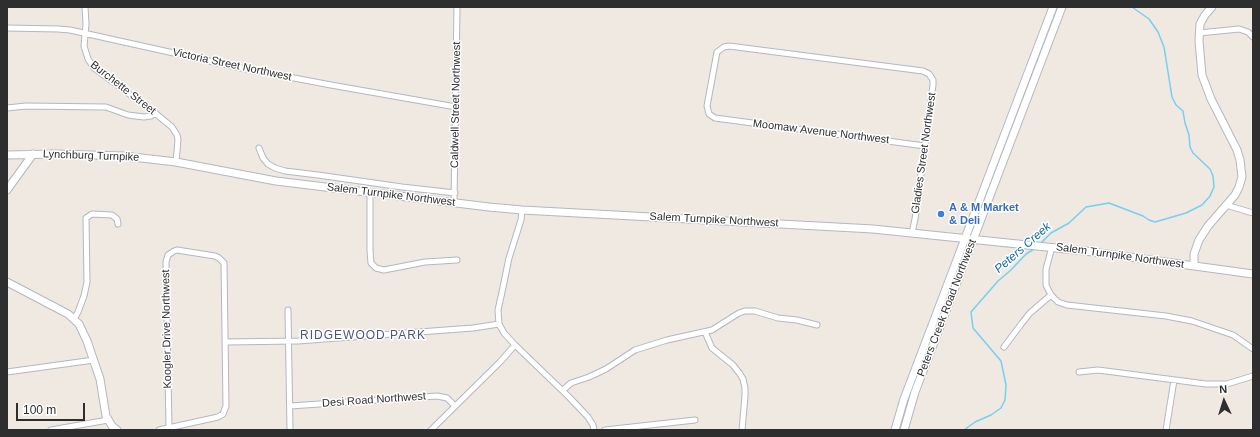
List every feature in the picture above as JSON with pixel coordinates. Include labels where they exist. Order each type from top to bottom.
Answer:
[{"type":"street","name":"Burchette Street","points":[[85,7],[86,33],[84,46],[90,63],[94,68],[172,127],[176,135],[178,147],[176,162]]},
{"type":"street","name":"Caldwell Street Northwest","points":[[454,202],[457,7]]},
{"type":"street","name":"Peters Creek Road Northwest","points":[[895,430],[904,399],[1053,7]]},
{"type":"street","name":"Peters Creek Road Northwest","points":[[904,430],[915,392],[1062,7]]},
{"type":"street","points":[[1194,266],[1194,254],[1198,240],[1235,195],[1240,187],[1242,177],[1241,164],[1236,148],[1206,87],[1200,63],[1199,33],[1202,19],[1212,7]]},
{"type":"street","name":"Victoria Street Northwest","points":[[7,28],[58,29],[86,33],[262,72],[456,107]]},
{"type":"street","points":[[1199,33],[1238,29],[1248,32],[1253,37]]},
{"type":"street","name":"Gladies Street Northwest","points":[[717,118],[710,114],[707,109],[717,52],[728,46],[923,71],[931,76],[933,85],[912,233]]},
{"type":"street","points":[[7,108],[34,106],[102,107],[110,108],[128,115],[144,117],[151,116],[155,113]]},
{"type":"street","name":"Moomaw Avenue Northwest","points":[[717,118],[925,146]]},
{"type":"street","points":[[259,148],[263,158],[268,164],[285,171],[455,193]]},
{"type":"street","points":[[7,190],[32,154]]},
{"type":"street","name":"Lynchburg Turnpike","points":[[7,155],[32,154],[124,156],[176,162]]},
{"type":"street","name":"Salem Turnpike Northwest","points":[[176,162],[262,178],[522,210],[847,226],[1050,247],[1253,274]]},
{"type":"street","points":[[370,192],[370,260],[376,268],[387,270],[425,262],[457,260]]},
{"type":"street","points":[[1226,205],[1253,213]]},
{"type":"street","points":[[522,210],[521,220],[509,258],[498,310],[499,324],[504,333],[515,345],[588,417],[594,425],[594,430]]},
{"type":"street","points":[[74,319],[84,296],[87,282],[86,218],[88,215],[92,214],[112,215],[117,219],[118,224]]},
{"type":"street","points":[[1050,247],[1046,279],[1048,290],[1058,302],[1067,305],[1166,316],[1192,321],[1232,335],[1253,348]]},
{"type":"street","name":"Koogler Drive Northwest","points":[[174,251],[216,256],[224,263],[226,342],[226,406],[223,414],[218,417],[169,428],[167,258],[168,255],[174,251]]},
{"type":"street","points":[[7,282],[62,311],[79,324],[87,341],[100,379],[108,420],[117,430]]},
{"type":"street","points":[[1004,347],[1030,313],[1051,295]]},
{"type":"street","points":[[288,310],[290,430]]},
{"type":"street","points":[[562,390],[571,383],[590,377],[606,369],[635,350],[667,340],[705,332],[718,327],[739,313],[749,311],[817,325]]},
{"type":"street","points":[[226,342],[305,340],[473,328],[499,324]]},
{"type":"street","points":[[705,332],[712,348],[733,365],[742,379],[745,388],[742,430]]},
{"type":"street","points":[[431,430],[500,362],[515,345]]},
{"type":"street","points":[[7,372],[94,360]]},
{"type":"street","points":[[1079,372],[1098,370],[1217,385],[1237,382],[1253,376]]},
{"type":"street","points":[[1166,430],[1174,380]]},
{"type":"street","name":"Desi Road Northwest","points":[[290,406],[437,396],[451,400],[455,406]]},
{"type":"street","points":[[51,430],[108,420]]},
{"type":"street","points":[[605,430],[695,420]]},
{"type":"street","points":[[159,430],[169,428]]},
{"type":"waterway","name":"Peters Creek","points":[[1040,244],[1051,233],[1069,223],[1086,207],[1109,203],[1155,222],[1186,213],[1202,205],[1210,196],[1214,187],[1213,176],[1210,169],[1193,153],[1190,147],[1189,135],[1183,111],[1176,105],[1172,97],[1164,47],[1158,32],[1149,19],[1132,7]]},
{"type":"waterway","name":"Peters Creek","points":[[964,430],[975,422],[991,415],[1001,408],[1005,400],[1006,385],[1001,361],[973,328],[971,312],[998,281],[1026,254],[1034,249]]},
{"type":"place","name":"A & M Market & Deli","points":[[941,214]]},
{"type":"district","name":"RIDGEWOOD PARK","points":[[363,336]]}]
